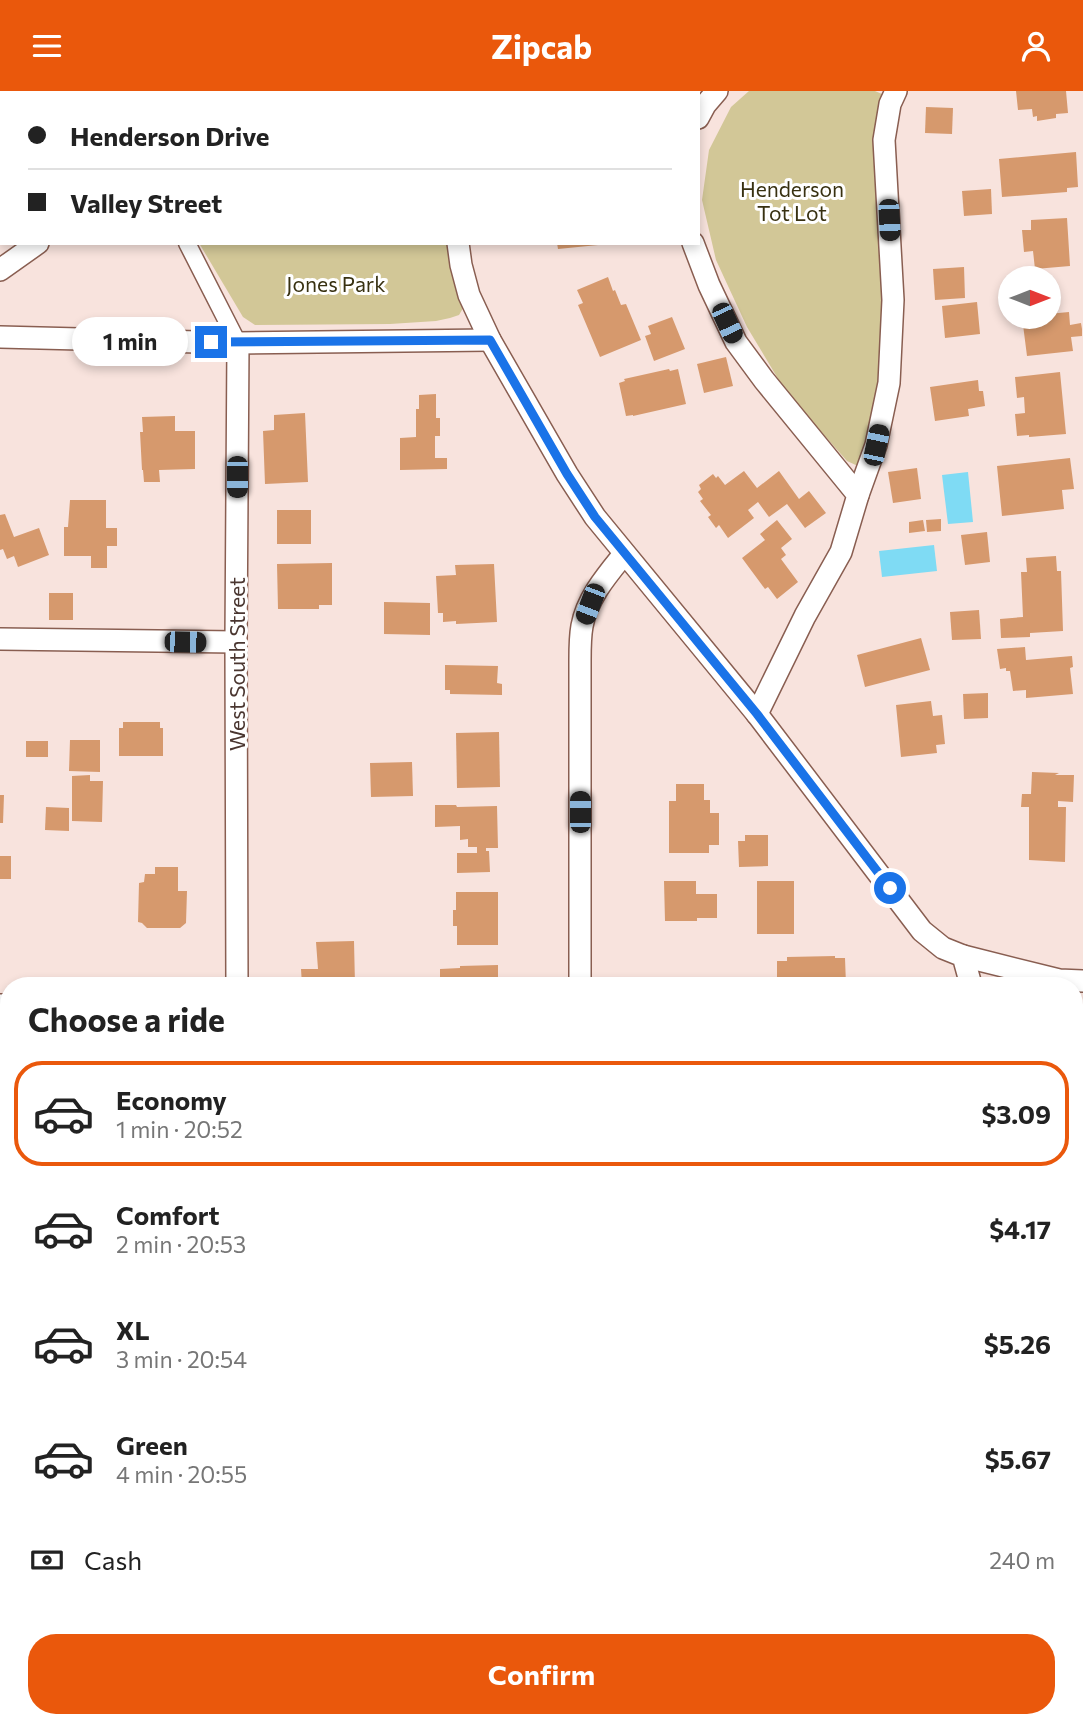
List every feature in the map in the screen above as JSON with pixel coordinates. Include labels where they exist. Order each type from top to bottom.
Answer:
[{"type":"street","points":[[700,114],[718,91]]},
{"type":"street","points":[[757,714],[805,616],[841,552],[876,445],[889,383],[893,300],[884,140],[890,104],[896,91]]},
{"type":"street","points":[[0,270],[35,245]]},
{"type":"street","points":[[188,245],[238,343]]},
{"type":"street","points":[[458,245],[469,295],[490,340],[567,474],[595,517],[757,714],[922,931],[943,949],[1047,977]]},
{"type":"street","points":[[694,245],[736,342],[858,495]]},
{"type":"street","points":[[0,337],[238,343],[490,340]]},
{"type":"street","name":"West South Street","points":[[237,977],[238,343]]},
{"type":"street","points":[[580,977],[582,627],[600,585],[624,554]]},
{"type":"street","points":[[0,639],[236,642]]},
{"type":"street","points":[[963,956],[969,977]]},
{"type":"green space","name":"Henderson Tot Lot","points":[[749,91],[875,91],[882,94],[876,130],[889,312],[883,392],[860,467],[847,461],[786,392],[747,327],[716,260],[702,200],[709,150],[731,107]]},
{"type":"green space","name":"Jones Park","points":[[200,245],[451,245],[464,301],[459,315],[436,321],[255,325],[243,317]]},
{"type":"water","points":[[968,472],[973,522],[948,524],[942,475]]},
{"type":"water","points":[[934,545],[937,571],[882,577],[879,551]]},
{"type":"building","points":[[1016,91],[1066,91],[1068,113],[1037,121],[1037,116],[1033,117],[1032,109],[1018,110]]},
{"type":"building","points":[[926,107],[953,108],[952,134],[925,133]]},
{"type":"building","points":[[1076,152],[1078,187],[1067,188],[1067,192],[1002,197],[999,159]]},
{"type":"building","points":[[991,189],[992,214],[964,216],[962,191]]},
{"type":"building","points":[[1067,218],[1070,266],[1035,266],[1033,251],[1024,252],[1022,230],[1031,230],[1031,220]]},
{"type":"building","points":[[557,245],[598,245],[558,249]]},
{"type":"building","points":[[964,267],[965,298],[935,300],[933,269]]},
{"type":"building","points":[[608,277],[621,305],[626,304],[641,340],[600,357],[578,305],[583,303],[577,290]]},
{"type":"building","points":[[977,302],[980,334],[945,338],[942,306]]},
{"type":"building","points":[[1069,312],[1070,325],[1081,323],[1082,336],[1071,337],[1073,351],[1027,356],[1024,329],[1061,329],[1061,313]]},
{"type":"building","points":[[672,317],[685,349],[654,361],[645,336],[651,334],[648,326]]},
{"type":"building","points":[[726,357],[733,386],[704,393],[697,364]]},
{"type":"building","points":[[678,369],[686,404],[626,416],[619,383],[625,381],[624,379]]},
{"type":"building","points":[[1060,372],[1066,434],[1017,436],[1015,414],[1025,413],[1024,397],[1017,398],[1015,377]]},
{"type":"building","points":[[978,380],[985,406],[968,409],[969,416],[935,421],[930,387]]},
{"type":"building","points":[[436,394],[436,418],[440,418],[440,436],[435,436],[435,458],[447,458],[447,469],[400,470],[400,438],[416,437],[419,395]]},
{"type":"building","points":[[305,413],[308,482],[265,484],[263,431],[274,430],[274,415]]},
{"type":"building","points":[[175,416],[175,431],[195,431],[195,469],[159,470],[160,482],[144,482],[140,432],[143,432],[142,417]]},
{"type":"building","points":[[1070,458],[1074,489],[1062,490],[1064,509],[1002,516],[997,466]]},
{"type":"building","points":[[917,468],[921,499],[893,503],[888,472]]},
{"type":"building","points":[[744,471],[757,488],[779,471],[799,499],[809,491],[826,513],[805,528],[787,504],[769,517],[758,502],[748,510],[754,518],[728,538],[719,525],[716,528],[708,517],[711,515],[700,501],[703,499],[698,492],[701,489],[699,485],[713,474],[725,485]]},
{"type":"building","points":[[70,500],[106,500],[106,528],[117,528],[117,546],[107,546],[107,568],[91,568],[91,556],[64,556],[64,527],[68,527]]},
{"type":"building","points":[[277,510],[311,510],[311,544],[277,544]]},
{"type":"building","points":[[5,514],[14,537],[39,528],[49,555],[18,567],[14,556],[7,559],[3,549],[0,550],[0,515]]},
{"type":"building","points":[[941,519],[941,531],[927,532],[926,520]]},
{"type":"building","points":[[777,520],[792,539],[781,548],[786,555],[781,559],[798,582],[777,599],[768,587],[765,589],[742,558],[765,540],[760,534]]},
{"type":"building","points":[[923,520],[925,531],[909,533],[909,522]]},
{"type":"building","points":[[987,532],[990,562],[965,565],[961,535]]},
{"type":"building","points":[[1056,556],[1057,571],[1061,571],[1063,631],[1030,633],[1030,637],[1001,638],[1000,619],[1023,617],[1021,572],[1027,572],[1026,558]]},
{"type":"building","points":[[332,563],[332,605],[319,605],[319,609],[278,609],[277,564]]},
{"type":"building","points":[[494,564],[497,622],[443,622],[443,613],[438,613],[436,576],[456,575],[455,565]]},
{"type":"building","points":[[49,593],[73,593],[73,620],[49,620]]},
{"type":"building","points":[[384,602],[430,603],[430,635],[384,634]]},
{"type":"building","points":[[979,610],[981,639],[952,640],[950,612]]},
{"type":"building","points":[[921,638],[930,670],[865,687],[857,655]]},
{"type":"building","points":[[1025,647],[1026,660],[1072,656],[1073,667],[1070,668],[1073,694],[1026,698],[1026,690],[1013,691],[1010,671],[1006,671],[1006,668],[1000,669],[997,649]]},
{"type":"building","points":[[445,665],[498,666],[497,683],[502,684],[502,695],[450,694],[450,690],[445,690]]},
{"type":"building","points":[[988,693],[988,718],[964,719],[963,694]]},
{"type":"building","points":[[931,701],[933,716],[942,715],[945,744],[936,745],[937,753],[901,757],[896,705]]},
{"type":"building","points":[[123,722],[160,722],[160,728],[163,728],[163,756],[119,756],[119,728],[123,728]]},
{"type":"building","points":[[499,732],[500,787],[457,788],[456,733]]},
{"type":"building","points":[[70,740],[100,740],[100,772],[69,771]]},
{"type":"building","points":[[26,741],[48,741],[48,757],[26,757]]},
{"type":"building","points":[[412,762],[413,796],[371,797],[370,763]]},
{"type":"building","points":[[1032,772],[1074,775],[1073,802],[1058,801],[1058,807],[1066,807],[1065,862],[1029,860],[1029,807],[1021,807],[1022,794],[1031,794]]},
{"type":"building","points":[[90,775],[90,781],[103,781],[102,822],[72,821],[72,776]]},
{"type":"building","points":[[676,784],[704,784],[704,800],[710,800],[710,813],[719,813],[719,845],[709,845],[709,853],[669,853],[669,801],[676,801]]},
{"type":"building","points":[[0,795],[4,795],[3,823],[0,823]]},
{"type":"building","points":[[435,805],[497,806],[498,848],[486,848],[486,851],[489,851],[490,872],[457,873],[457,853],[477,853],[477,847],[468,847],[468,839],[460,840],[460,826],[435,827]]},
{"type":"building","points":[[46,807],[69,808],[69,831],[45,830]]},
{"type":"building","points":[[745,835],[768,835],[768,866],[739,867],[738,841],[745,841]]},
{"type":"building","points":[[0,856],[11,856],[11,879],[0,879]]},
{"type":"building","points":[[155,867],[178,867],[178,891],[187,891],[186,923],[180,928],[147,928],[138,922],[139,883],[144,882],[145,874],[155,874]]},
{"type":"building","points":[[664,881],[696,881],[696,894],[717,894],[717,918],[665,921]]},
{"type":"building","points":[[757,881],[794,881],[794,934],[757,934]]},
{"type":"building","points":[[456,892],[498,892],[498,945],[457,945],[457,926],[453,926]]},
{"type":"building","points":[[354,941],[355,977],[302,977],[301,969],[318,969],[316,942]]},
{"type":"building","points":[[787,957],[845,958],[846,977],[777,977],[777,961],[787,961]]},
{"type":"building","points":[[498,965],[498,977],[440,977],[440,969]]},
{"type":"route","points":[[211,342],[490,340],[567,474],[595,517],[757,714],[890,888]]}]
